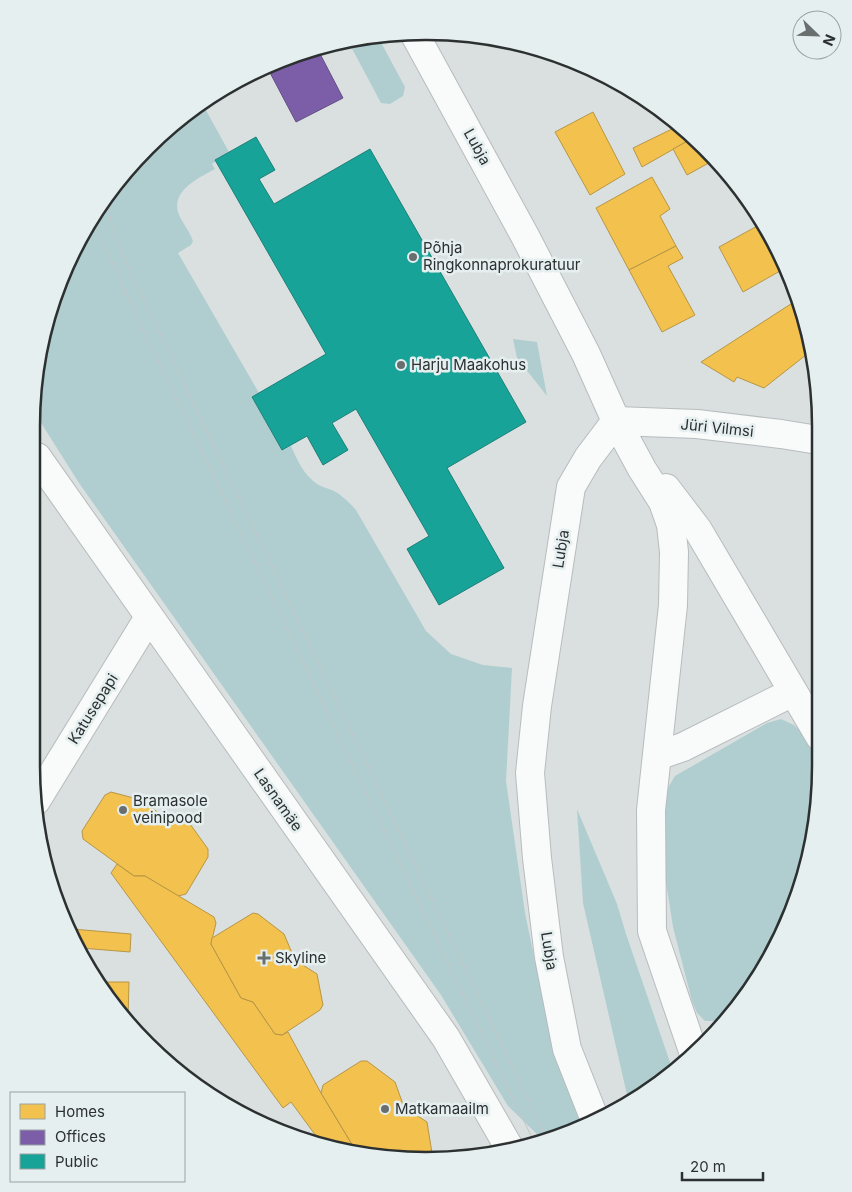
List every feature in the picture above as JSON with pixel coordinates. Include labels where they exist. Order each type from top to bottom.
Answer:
[{"type":"street","name":"Lubja","points":[[418,40],[526,236],[586,354],[616,421],[588,458],[571,487],[536,706],[530,773],[537,858],[550,957],[567,1049],[593,1114]]},
{"type":"street","name":"Jüri Vilmsi","points":[[616,421],[697,424],[812,439]]},
{"type":"street","points":[[616,421],[698,530],[812,724]]},
{"type":"street","points":[[616,421],[663,502],[671,525],[673,544],[673,605],[651,810],[652,931],[691,1046]]},
{"type":"street","name":"Lasnamäe","points":[[40,461],[446,1038],[506,1144]]},
{"type":"street","name":"Katusepapi","points":[[41,793],[149,617]]},
{"type":"street","points":[[657,756],[684,747],[793,692]]},
{"type":"shaded area","points":[[381,43],[405,87],[403,96],[390,104],[381,103],[351,47]]},
{"type":"shaded area","points":[[206,110],[229,152],[212,164],[215,169],[200,177],[181,193],[177,208],[193,241],[191,245],[178,253],[259,393],[252,398],[282,450],[291,446],[301,467],[312,480],[339,494],[356,510],[426,631],[451,654],[483,665],[512,668],[506,781],[525,913],[550,1034],[581,1120],[538,1135],[508,1106],[441,995],[79,483],[40,421],[43,376],[47,351],[60,302],[80,255],[105,212],[120,191],[153,153],[171,136]]},
{"type":"shaded area","points":[[513,339],[537,342],[547,396],[517,358]]},
{"type":"shaded area","points":[[781,719],[794,725],[802,733],[812,751],[811,791],[805,841],[792,890],[783,914],[760,959],[747,980],[716,1021],[705,1021],[697,1013],[692,1001],[673,927],[663,863],[664,799],[675,776],[767,723]]},
{"type":"shaded area","points":[[577,809],[617,904],[671,1064],[627,1095],[583,903]]},
{"type":"building: Homes","points":[[593,112],[625,174],[590,195],[555,132]]},
{"type":"building: Homes","points":[[672,129],[687,142],[642,167],[633,148]]},
{"type":"building: Homes","points":[[687,141],[709,163],[687,175],[673,149]]},
{"type":"building: Homes","points":[[652,177],[670,209],[660,216],[676,246],[629,270],[596,208]]},
{"type":"building: Homes","points":[[756,227],[780,271],[743,292],[719,247]]},
{"type":"building: Homes","points":[[676,246],[683,258],[668,266],[695,315],[662,332],[629,270]]},
{"type":"building: Homes","points":[[792,303],[806,355],[764,388],[737,377],[734,382],[701,362]]},
{"type":"building: Homes","points":[[111,792],[145,801],[166,820],[190,824],[208,849],[208,857],[186,894],[178,896],[145,876],[134,876],[83,839],[82,831],[105,795]]},
{"type":"building: Homes","points":[[117,864],[134,876],[145,876],[214,917],[216,923],[211,944],[241,998],[253,1002],[275,1034],[282,1035],[288,1032],[321,1093],[353,1145],[316,1136],[291,1102],[283,1108],[111,873]]},
{"type":"building: Homes","points":[[253,913],[258,914],[284,934],[295,960],[317,974],[323,1005],[320,1010],[282,1035],[275,1034],[253,1002],[241,998],[211,944],[212,938]]},
{"type":"building: Homes","points":[[76,929],[131,934],[130,952],[86,948]]},
{"type":"building: Homes","points":[[106,982],[129,982],[128,1011]]},
{"type":"building: Homes","points":[[361,1061],[367,1061],[395,1082],[404,1107],[427,1122],[432,1152],[376,1149],[353,1145],[321,1093],[323,1085]]},
{"type":"building: Offices","points":[[320,55],[343,98],[296,122],[270,73]]},
{"type":"building: Public","name":"Harju Maakohus","points":[[256,137],[275,170],[259,179],[274,204],[370,149],[526,422],[447,468],[504,568],[439,605],[407,549],[429,536],[356,409],[332,423],[348,450],[323,465],[307,436],[282,450],[252,397],[326,354],[215,160]]},
{"type":"tram line","points":[[108,207],[112,226],[128,267],[544,1134]]},
{"type":"tram line","points":[[96,226],[136,315],[532,1137]]},
{"type":"place","name":"Põhja Ringkonnaprokuratuur","points":[[413,257]]},
{"type":"place","name":"Harju Maakohus","points":[[401,365]]},
{"type":"place","name":"Bramasole veinipood","points":[[123,810]]},
{"type":"place","name":"Skyline","points":[[264,958]]},
{"type":"place","name":"Matkamaailm","points":[[385,1109]]}]
